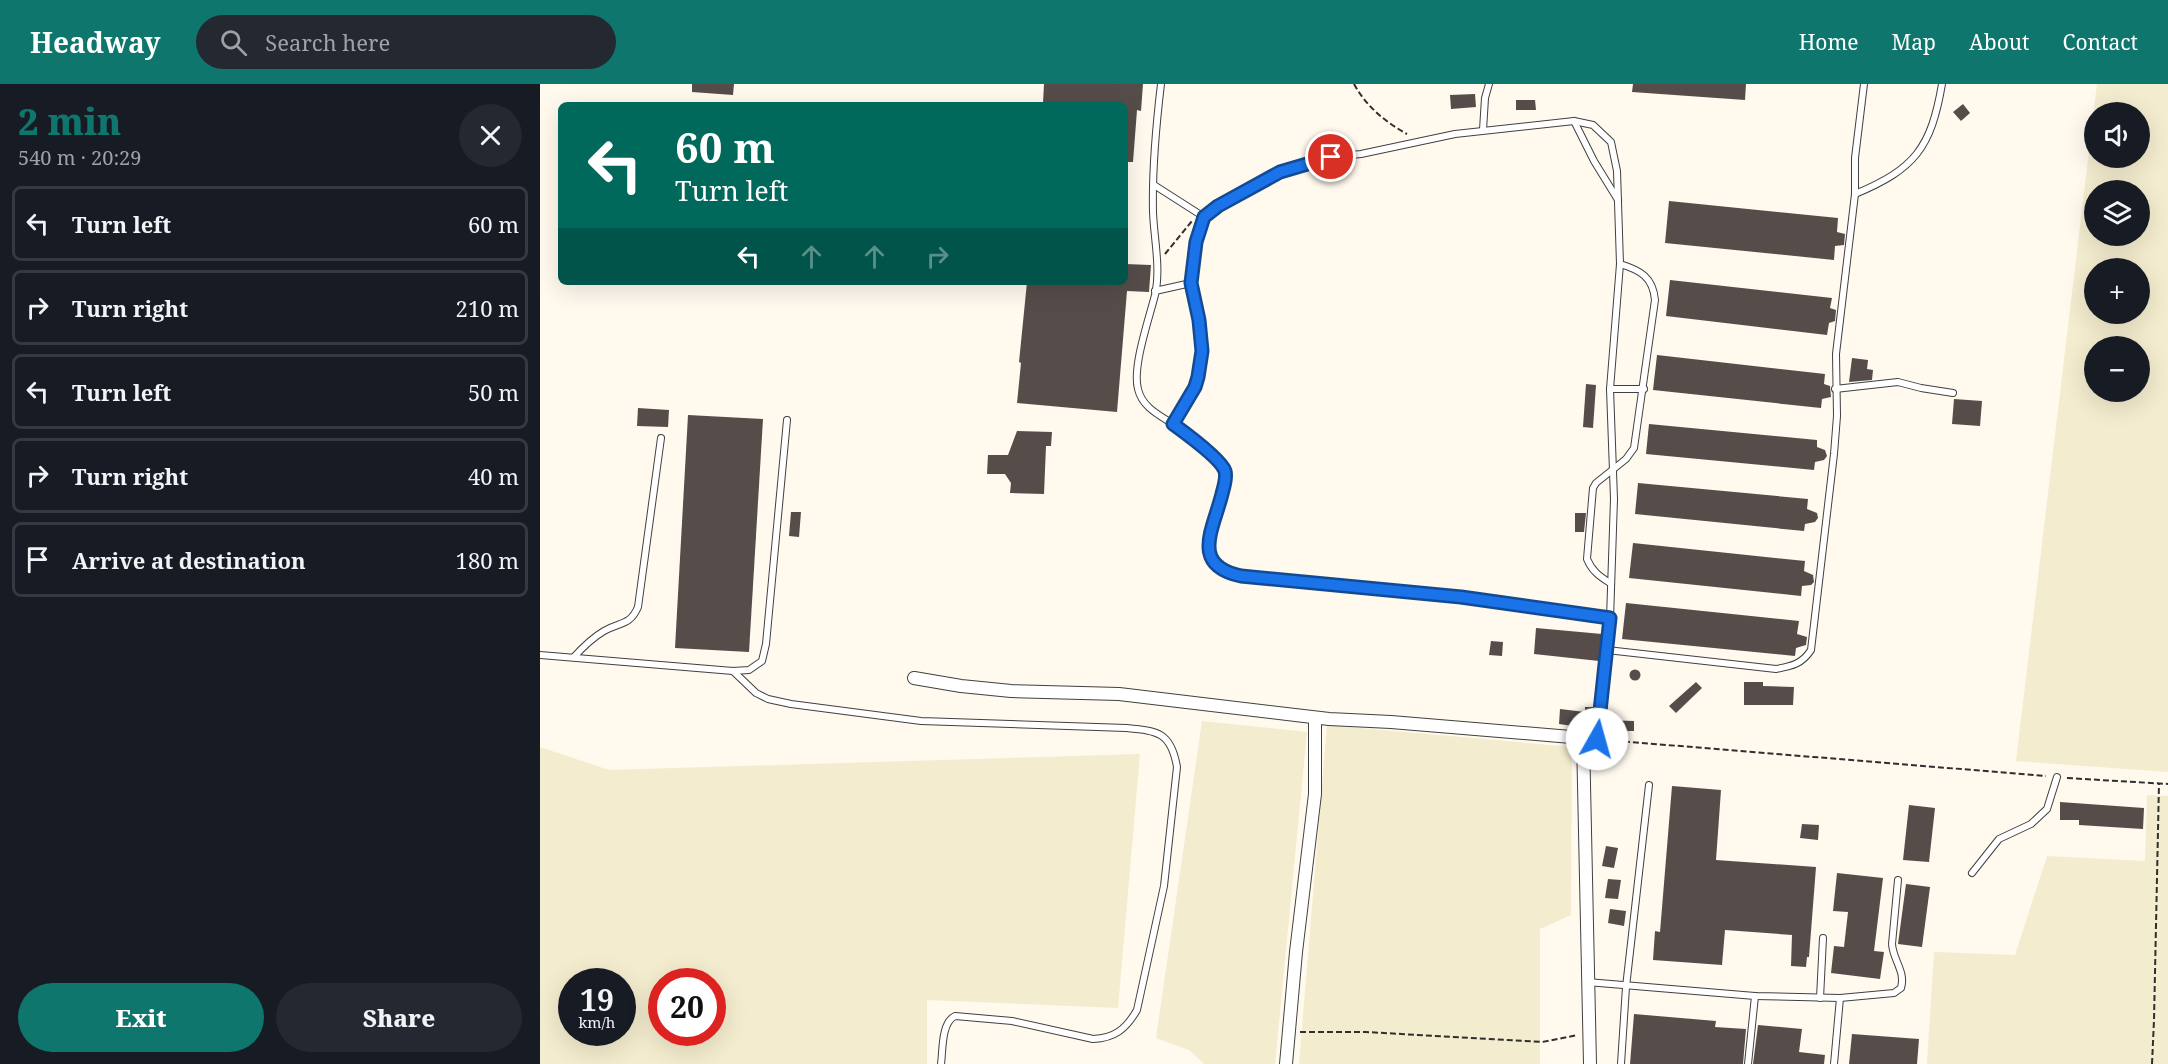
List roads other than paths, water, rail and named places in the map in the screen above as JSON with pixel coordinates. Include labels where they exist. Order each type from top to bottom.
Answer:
[{"type":"street","points":[[914,678],[1011,691],[1119,694],[1315,718],[1583,738],[1590,1064]]},
{"type":"street","points":[[1292,1064],[1292,1032],[1299,952],[1318,816],[1315,794],[1315,718]]},
{"type":"street","points":[[1286,1064],[1292,1032]]},
{"type":"lane","points":[[1161,84],[1156,126],[1153,212],[1157,265],[1155,291],[1142,345],[1137,380],[1142,400],[1148,407],[1214,457],[1226,472],[1226,483],[1209,543],[1209,551],[1216,566],[1224,572],[1241,576],[1461,597],[1610,618]]},
{"type":"lane","points":[[1483,130],[1485,98],[1489,84]]},
{"type":"lane","points":[[1607,650],[1776,669],[1794,666],[1804,660],[1811,650],[1834,454],[1837,416],[1836,354],[1855,194],[1855,158],[1864,84]]},
{"type":"lane","points":[[1855,194],[1882,183],[1916,156],[1927,140],[1937,110],[1942,84]]},
{"type":"lane","points":[[1201,215],[1280,172],[1331,157],[1361,154],[1483,130],[1574,121],[1593,125],[1611,142],[1617,171],[1620,264],[1610,389],[1614,470],[1610,618],[1597,739]]},
{"type":"lane","points":[[1574,121],[1618,201]]},
{"type":"lane","points":[[1154,185],[1201,215]]},
{"type":"lane","points":[[1173,424],[1195,387],[1202,351],[1199,320],[1191,283],[1201,215]]},
{"type":"lane","points":[[1610,583],[1598,575],[1587,559],[1593,488],[1626,459],[1634,448],[1655,300],[1654,289],[1642,273],[1620,264]]},
{"type":"lane","points":[[1155,291],[1191,283]]},
{"type":"lane","points":[[1835,389],[1898,382],[1953,393]]},
{"type":"lane","points":[[1610,389],[1644,389]]},
{"type":"lane","points":[[540,655],[733,671],[756,667],[762,661],[766,644],[787,420]]},
{"type":"lane","points":[[574,657],[596,636],[607,629],[628,622],[638,607],[661,438]]},
{"type":"lane","points":[[733,671],[756,693],[768,699],[790,704],[921,722],[1154,730],[1167,738],[1174,750],[1177,767],[1164,886],[1137,1010],[1128,1024],[1119,1033],[1106,1039],[1093,1039],[1012,1021],[955,1016],[946,1025],[941,1064]]},
{"type":"lane","points":[[1972,873],[1999,839],[2031,824],[2047,809],[2057,777]]},
{"type":"lane","points":[[1621,1064],[1626,987],[1649,785]]},
{"type":"lane","points":[[1587,982],[1755,996],[1840,998],[1894,993],[1901,988],[1903,978],[1892,945],[1898,880]]},
{"type":"lane","points":[[1820,998],[1823,938]]},
{"type":"lane","points":[[1748,1064],[1755,996]]},
{"type":"lane","points":[[1834,1064],[1840,998]]}]
